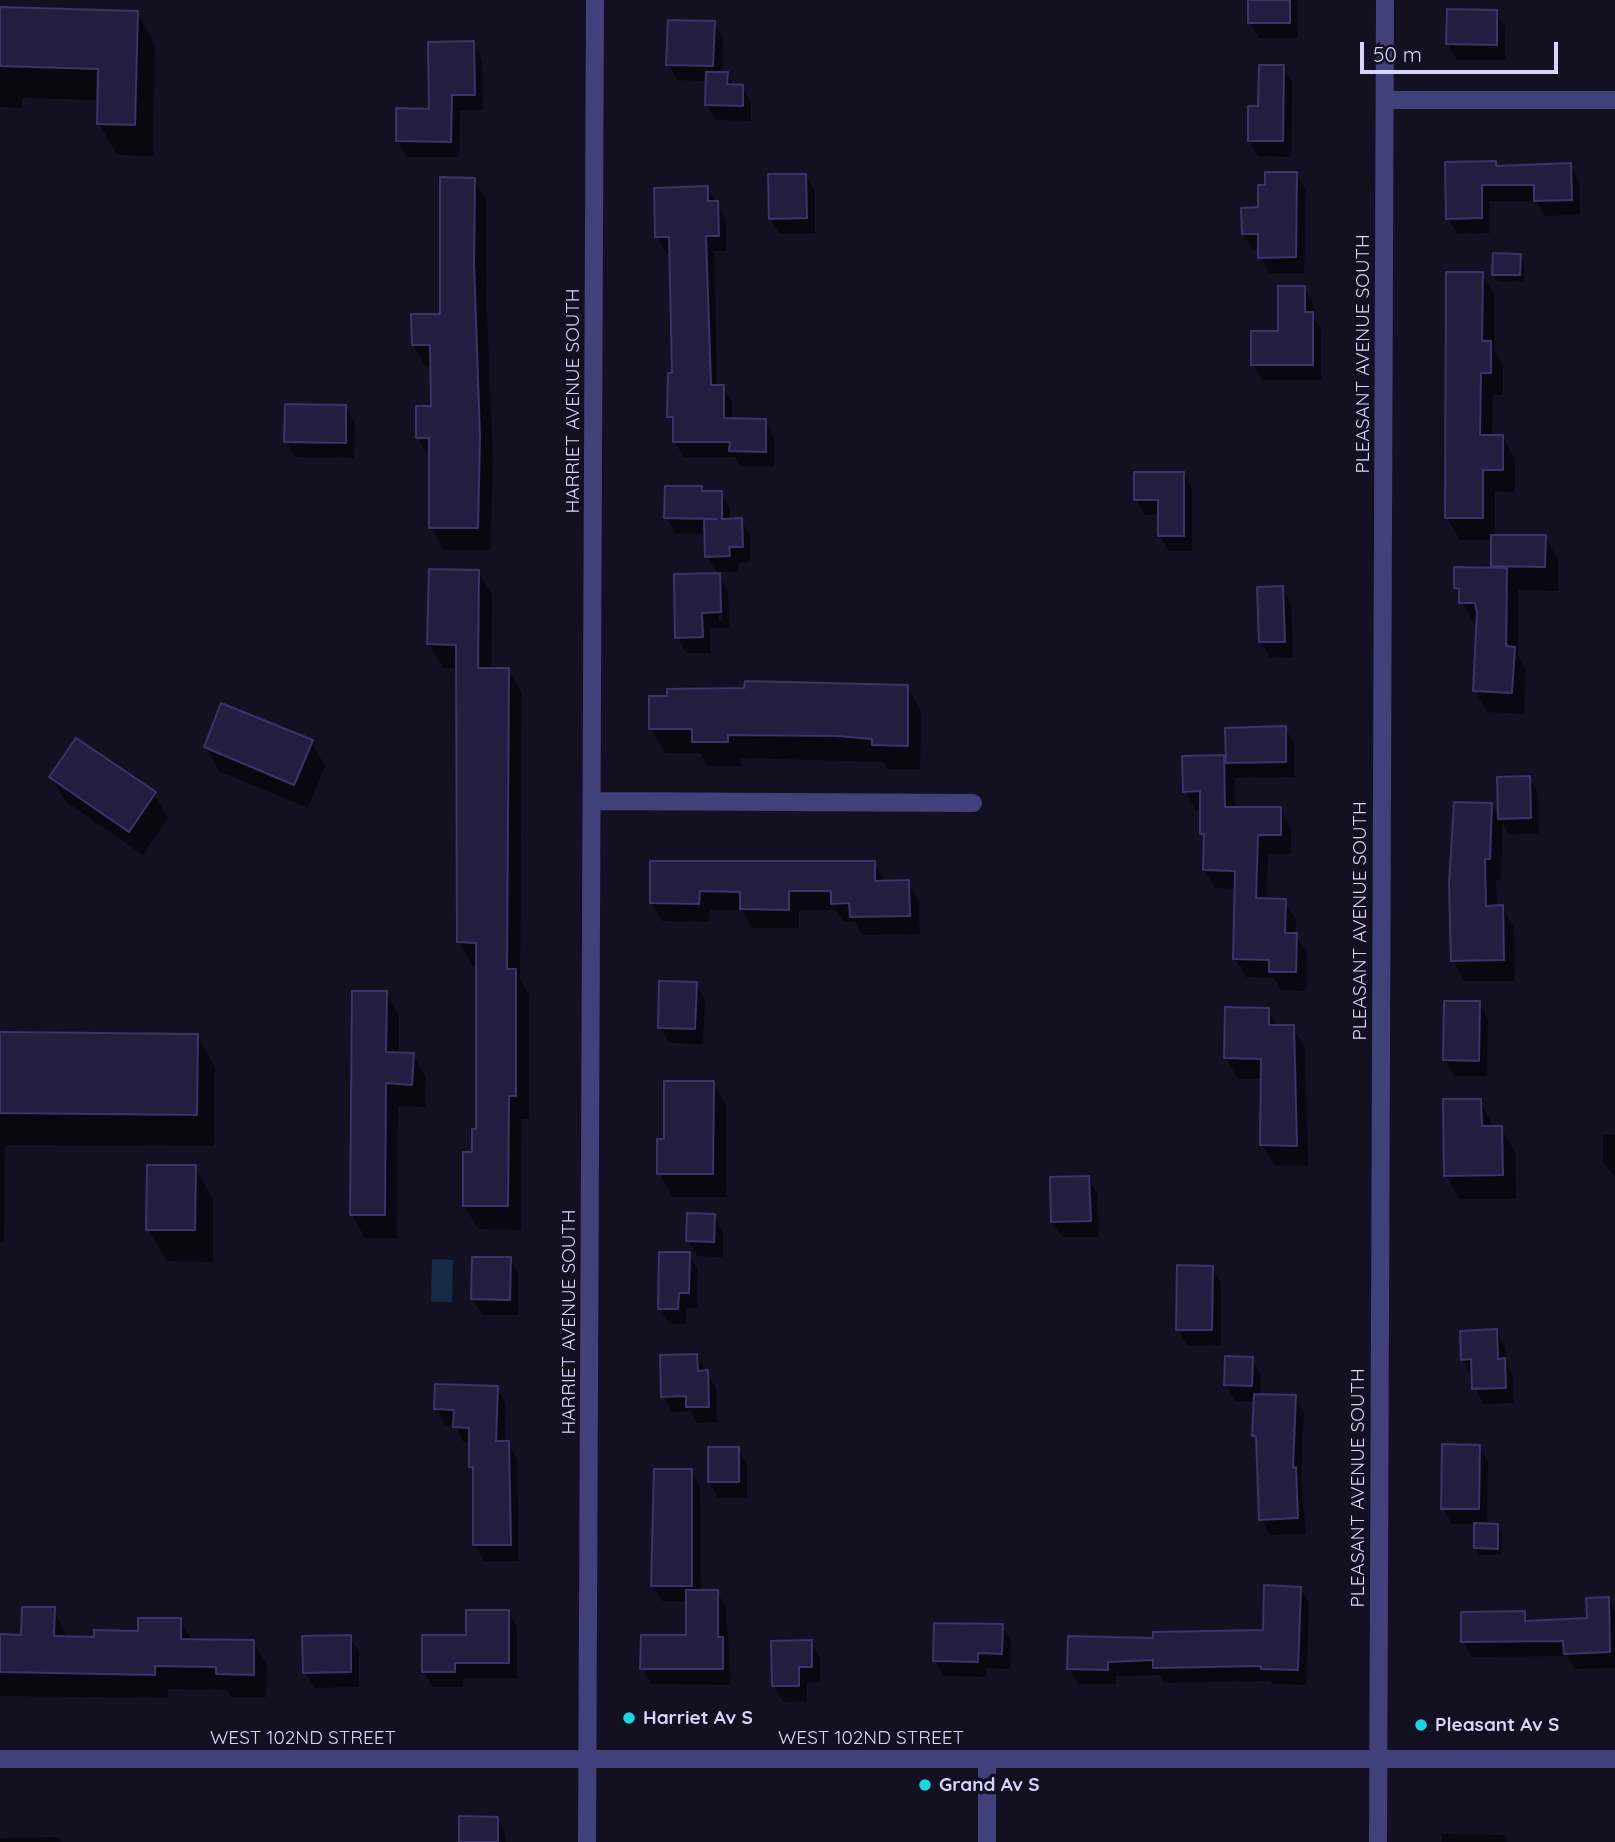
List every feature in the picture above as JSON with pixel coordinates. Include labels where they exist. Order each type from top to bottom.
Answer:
[{"type":"street","name":"HARRIET AVENUE SOUTH","points":[[587,1842],[595,0]]},
{"type":"street","name":"PLEASANT AVENUE SOUTH","points":[[1378,1842],[1385,0]]},
{"type":"street","points":[[1385,100],[1615,100]]},
{"type":"street","points":[[593,801],[973,803]]},
{"type":"street","name":"WEST 102ND STREET","points":[[0,1759],[1615,1759]]},
{"type":"street","points":[[987,1759],[987,1842]]},
{"type":"water","points":[[432,1259],[453,1260],[452,1302],[431,1302]]},
{"type":"building","points":[[1248,0],[1290,0],[1290,23],[1248,23]]},
{"type":"building","points":[[0,7],[138,11],[135,125],[97,124],[98,69],[0,66]]},
{"type":"building","points":[[1447,9],[1497,10],[1497,45],[1446,44]]},
{"type":"building","points":[[668,20],[715,21],[713,66],[666,65]]},
{"type":"building","points":[[474,41],[475,95],[452,95],[451,142],[396,141],[396,108],[429,109],[428,42]]},
{"type":"building","points":[[1259,65],[1284,65],[1283,141],[1248,141],[1248,106],[1258,106]]},
{"type":"building","points":[[706,72],[728,72],[727,84],[743,85],[743,106],[705,105]]},
{"type":"building","points":[[1496,161],[1496,166],[1571,163],[1572,200],[1534,201],[1534,185],[1482,185],[1482,218],[1446,219],[1445,162]]},
{"type":"building","points":[[1265,172],[1297,172],[1296,257],[1258,258],[1258,234],[1242,234],[1241,208],[1258,207],[1258,185],[1265,185]]},
{"type":"building","points":[[768,174],[806,174],[807,218],[769,219]]},
{"type":"building","points":[[440,177],[475,178],[474,263],[480,437],[478,528],[429,528],[429,438],[416,438],[416,406],[431,406],[430,345],[412,345],[411,314],[440,314]]},
{"type":"building","points":[[708,186],[708,201],[718,201],[719,236],[706,236],[711,385],[724,385],[724,418],[766,419],[766,452],[729,451],[730,442],[673,442],[673,417],[667,417],[668,373],[672,373],[669,237],[655,237],[654,188]]},
{"type":"building","points":[[1493,253],[1521,254],[1520,275],[1492,275]]},
{"type":"building","points":[[1446,272],[1483,272],[1482,341],[1491,341],[1491,373],[1481,373],[1480,435],[1503,435],[1503,470],[1483,470],[1483,518],[1445,518]]},
{"type":"building","points":[[1278,286],[1305,286],[1305,312],[1313,312],[1313,365],[1251,365],[1251,331],[1278,331]]},
{"type":"building","points":[[285,404],[346,405],[346,443],[284,442]]},
{"type":"building","points":[[1134,472],[1184,472],[1184,536],[1158,536],[1158,500],[1134,500]]},
{"type":"building","points":[[665,486],[702,486],[702,491],[722,491],[722,519],[742,518],[743,547],[729,547],[730,556],[705,557],[704,519],[716,519],[664,518]]},
{"type":"building","points":[[1491,535],[1546,535],[1545,567],[1491,566]]},
{"type":"building","points":[[1454,567],[1507,568],[1506,646],[1515,647],[1512,693],[1473,691],[1477,612],[1475,603],[1459,603],[1459,589],[1454,588]]},
{"type":"building","points":[[429,569],[479,570],[478,668],[509,668],[507,969],[516,969],[516,1096],[509,1096],[508,1206],[463,1206],[463,1152],[472,1152],[472,1129],[476,1129],[476,943],[457,942],[456,645],[427,644]]},
{"type":"building","points":[[720,573],[721,612],[702,613],[703,637],[675,638],[674,574]]},
{"type":"building","points":[[1283,586],[1285,642],[1259,642],[1257,587]]},
{"type":"building","points":[[745,681],[908,685],[908,746],[872,745],[872,739],[836,736],[728,735],[728,742],[692,742],[692,729],[649,729],[649,696],[667,696],[667,689],[744,688]]},
{"type":"building","points":[[221,703],[313,740],[294,785],[204,747]]},
{"type":"building","points":[[1286,726],[1286,762],[1226,763],[1225,728]]},
{"type":"building","points":[[76,738],[156,792],[129,832],[49,777]]},
{"type":"building","points":[[1224,755],[1225,807],[1281,807],[1281,835],[1258,835],[1256,898],[1286,899],[1285,933],[1297,933],[1296,972],[1269,972],[1269,960],[1233,959],[1235,871],[1203,870],[1204,834],[1200,834],[1200,791],[1183,792],[1182,756]]},
{"type":"building","points":[[1530,776],[1531,818],[1498,819],[1497,777]]},
{"type":"building","points":[[1454,802],[1492,803],[1490,859],[1485,859],[1486,906],[1503,905],[1504,960],[1451,961],[1449,884]]},
{"type":"building","points":[[650,861],[875,861],[875,881],[909,880],[910,916],[850,917],[849,903],[831,904],[831,891],[789,891],[789,910],[740,909],[740,892],[700,891],[699,904],[650,903]]},
{"type":"building","points":[[659,981],[697,982],[695,1029],[658,1028]]},
{"type":"building","points":[[352,991],[387,991],[386,1052],[414,1053],[412,1085],[386,1083],[385,1215],[350,1215]]},
{"type":"building","points":[[1444,1001],[1480,1001],[1479,1061],[1443,1060]]},
{"type":"building","points":[[1225,1007],[1269,1008],[1269,1025],[1294,1025],[1297,1146],[1260,1145],[1261,1059],[1224,1058]]},
{"type":"building","points":[[0,1032],[198,1034],[197,1115],[0,1113]]},
{"type":"building","points":[[664,1081],[714,1081],[713,1174],[657,1174],[657,1139],[664,1139]]},
{"type":"building","points":[[1443,1099],[1481,1099],[1482,1126],[1502,1126],[1503,1175],[1444,1176]]},
{"type":"building","points":[[147,1165],[196,1165],[195,1230],[146,1230]]},
{"type":"building","points":[[1089,1176],[1091,1221],[1051,1222],[1050,1177]]},
{"type":"building","points":[[687,1213],[715,1214],[714,1242],[686,1241]]},
{"type":"building","points":[[659,1252],[690,1252],[689,1293],[679,1293],[678,1309],[658,1309]]},
{"type":"building","points":[[472,1257],[511,1257],[510,1300],[471,1299]]},
{"type":"building","points":[[1177,1265],[1213,1266],[1212,1330],[1176,1330]]},
{"type":"building","points":[[1497,1329],[1498,1359],[1505,1358],[1506,1388],[1472,1389],[1471,1359],[1461,1360],[1460,1331]]},
{"type":"building","points":[[697,1354],[698,1371],[708,1370],[709,1407],[686,1407],[686,1396],[661,1397],[660,1355]]},
{"type":"building","points":[[1225,1356],[1253,1357],[1252,1386],[1224,1385]]},
{"type":"building","points":[[435,1384],[498,1386],[496,1441],[509,1441],[511,1545],[473,1545],[473,1467],[469,1467],[469,1428],[453,1427],[454,1410],[434,1409]]},
{"type":"building","points":[[1254,1394],[1296,1395],[1293,1468],[1296,1467],[1298,1518],[1259,1520],[1256,1436],[1252,1436]]},
{"type":"building","points":[[1442,1444],[1480,1445],[1479,1509],[1441,1509]]},
{"type":"building","points":[[708,1447],[739,1447],[739,1482],[708,1482]]},
{"type":"building","points":[[654,1469],[692,1469],[692,1586],[651,1586]]},
{"type":"building","points":[[1474,1523],[1498,1524],[1498,1549],[1474,1548]]},
{"type":"building","points":[[1264,1585],[1301,1587],[1298,1670],[1261,1669],[1261,1666],[1153,1668],[1153,1660],[1108,1662],[1108,1670],[1067,1669],[1068,1636],[1153,1638],[1153,1632],[1263,1630]]},
{"type":"building","points":[[686,1590],[718,1590],[718,1637],[723,1637],[723,1669],[640,1669],[641,1635],[686,1635]]},
{"type":"building","points":[[1609,1597],[1610,1652],[1564,1654],[1563,1641],[1461,1642],[1461,1612],[1525,1611],[1525,1621],[1587,1618],[1586,1598]]},
{"type":"building","points":[[22,1607],[55,1607],[54,1636],[94,1637],[94,1630],[138,1631],[138,1618],[181,1618],[181,1639],[254,1640],[254,1675],[216,1674],[216,1667],[155,1666],[155,1675],[0,1672],[0,1634],[21,1635]]},
{"type":"building","points":[[466,1610],[509,1610],[509,1663],[455,1663],[455,1672],[422,1672],[422,1635],[466,1635]]},
{"type":"building","points":[[934,1623],[1003,1624],[1002,1654],[978,1653],[978,1662],[933,1661]]},
{"type":"building","points":[[351,1635],[351,1672],[303,1673],[302,1636]]},
{"type":"building","points":[[812,1640],[812,1667],[799,1667],[799,1686],[772,1686],[771,1641]]},
{"type":"building","points":[[459,1816],[498,1817],[498,1842],[459,1842]]},
{"type":"place","name":"Harriet Av S","points":[[629,1718]]},
{"type":"place","name":"Pleasant Av S","points":[[1421,1725]]},
{"type":"place","name":"Grand Av S","points":[[925,1785]]}]
